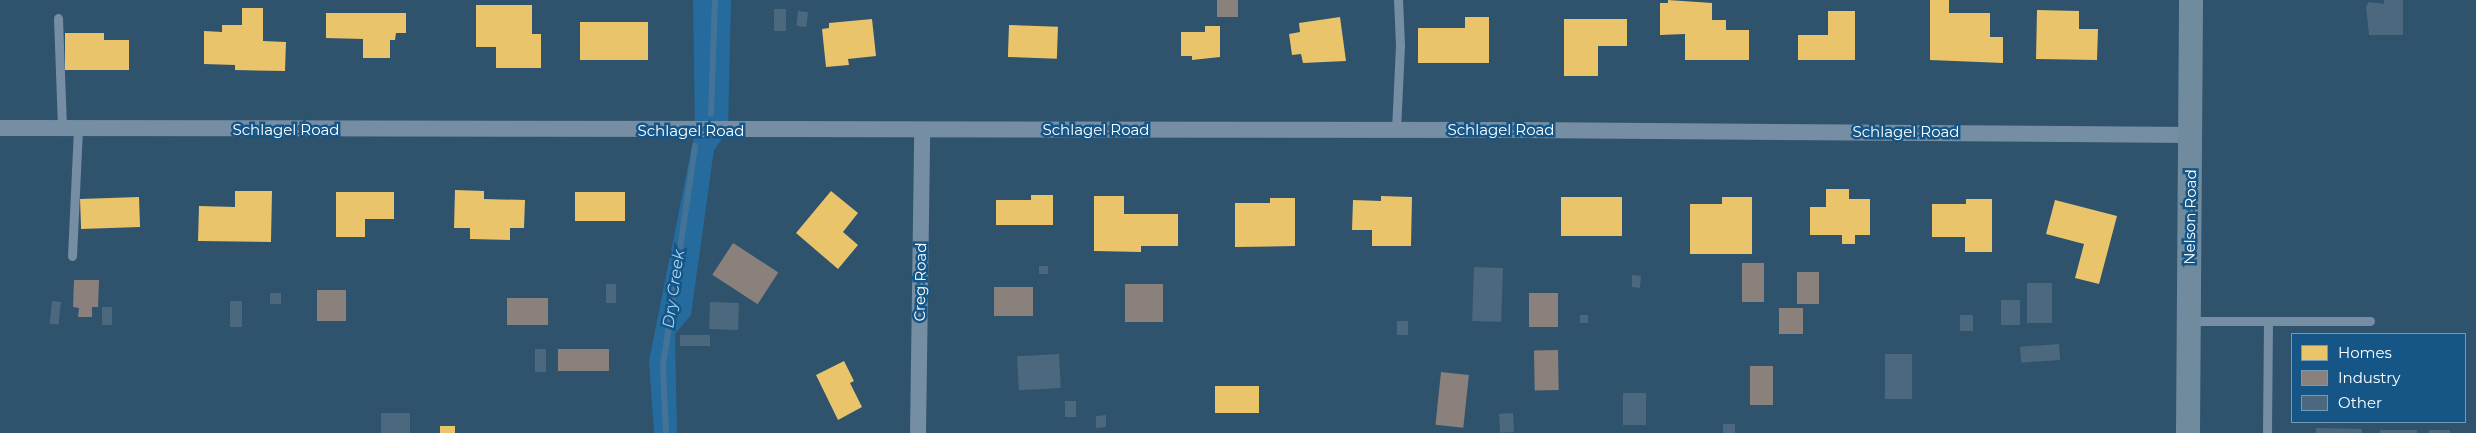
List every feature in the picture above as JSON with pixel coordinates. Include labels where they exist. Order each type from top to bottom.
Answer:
[{"type":"main road","name":"Nelson Road","points":[[2188,433],[2192,135],[2191,0]]},
{"type":"street","name":"Schlagel Road","points":[[0,128],[1396,130],[2192,135]]},
{"type":"street","name":"Creg Road","points":[[918,433],[922,130]]},
{"type":"lane","points":[[1396,130],[1400,44],[1398,0]]},
{"type":"lane","points":[[58,18],[62,129]]},
{"type":"lane","points":[[72,256],[78,129]]},
{"type":"lane","points":[[2189,321],[2370,321]]},
{"type":"lane","points":[[2267,433],[2268,321]]},
{"type":"shaded area","points":[[693,0],[731,0],[728,131],[714,150],[691,315],[675,334],[677,433],[654,433],[649,361],[695,131]]},
{"type":"building: Homes","points":[[1668,0],[1712,3],[1712,20],[1726,20],[1726,30],[1749,30],[1749,60],[1685,60],[1685,34],[1660,35],[1660,3],[1668,3]]},
{"type":"building: Homes","points":[[1930,0],[1949,0],[1949,13],[1990,13],[1990,37],[2003,37],[2003,63],[1930,60]]},
{"type":"building: Homes","points":[[476,5],[532,5],[532,34],[541,34],[541,68],[496,68],[496,47],[476,47]]},
{"type":"building: Homes","points":[[242,8],[263,8],[263,41],[286,42],[285,71],[235,70],[235,65],[204,64],[204,31],[222,32],[222,25],[242,25]]},
{"type":"building: Homes","points":[[2037,10],[2079,11],[2079,29],[2098,29],[2097,60],[2036,59]]},
{"type":"building: Homes","points":[[1828,11],[1855,11],[1855,60],[1798,60],[1798,35],[1828,35]]},
{"type":"building: Homes","points":[[326,13],[406,13],[406,33],[396,33],[395,40],[390,40],[390,58],[363,58],[363,39],[326,38]]},
{"type":"building: Homes","points":[[1340,17],[1346,61],[1303,63],[1301,54],[1292,55],[1289,34],[1300,32],[1299,23]]},
{"type":"building: Homes","points":[[1465,17],[1489,17],[1489,63],[1418,63],[1418,28],[1465,28]]},
{"type":"building: Homes","points":[[872,19],[876,56],[848,59],[849,65],[826,67],[822,29],[829,28],[829,23]]},
{"type":"building: Homes","points":[[1564,19],[1627,19],[1627,46],[1598,46],[1598,76],[1564,76]]},
{"type":"building: Homes","points":[[580,22],[648,22],[648,60],[580,60]]},
{"type":"building: Homes","points":[[1009,25],[1058,27],[1057,59],[1008,57]]},
{"type":"building: Homes","points":[[1205,26],[1220,26],[1220,57],[1192,60],[1192,56],[1181,56],[1181,32],[1205,32]]},
{"type":"building: Homes","points":[[65,33],[104,33],[104,40],[129,40],[129,70],[65,70]]},
{"type":"building: Homes","points":[[1826,189],[1849,189],[1849,199],[1870,199],[1870,235],[1855,235],[1855,244],[1842,244],[1842,235],[1810,235],[1810,207],[1826,207]]},
{"type":"building: Homes","points":[[455,190],[484,191],[484,199],[525,200],[524,228],[510,228],[510,240],[470,239],[470,228],[454,228]]},
{"type":"building: Homes","points":[[235,191],[272,191],[271,242],[198,241],[199,206],[235,207]]},
{"type":"building: Homes","points":[[831,191],[858,213],[843,232],[858,245],[838,269],[796,233]]},
{"type":"building: Homes","points":[[336,192],[394,192],[394,219],[365,219],[365,237],[336,237]]},
{"type":"building: Homes","points":[[575,192],[625,192],[625,221],[575,221]]},
{"type":"building: Homes","points":[[1031,195],[1053,195],[1053,225],[996,225],[996,200],[1031,200]]},
{"type":"building: Homes","points":[[1094,196],[1124,196],[1124,214],[1178,214],[1178,246],[1141,246],[1141,252],[1094,251]]},
{"type":"building: Homes","points":[[1381,196],[1412,197],[1411,246],[1372,246],[1372,230],[1352,230],[1353,200],[1381,201]]},
{"type":"building: Homes","points":[[139,197],[140,227],[81,229],[80,199]]},
{"type":"building: Homes","points":[[1561,197],[1622,197],[1622,236],[1561,236]]},
{"type":"building: Homes","points":[[1722,197],[1752,197],[1752,254],[1690,254],[1690,204],[1722,204]]},
{"type":"building: Homes","points":[[1270,198],[1295,198],[1295,246],[1235,247],[1235,203],[1270,203]]},
{"type":"building: Homes","points":[[1966,199],[1992,199],[1992,252],[1965,252],[1965,237],[1932,237],[1932,204],[1966,204]]},
{"type":"building: Homes","points":[[2055,200],[2117,216],[2099,284],[2075,278],[2084,244],[2046,234]]},
{"type":"building: Homes","points":[[844,361],[854,381],[850,383],[862,407],[838,420],[816,375]]},
{"type":"building: Homes","points":[[1215,386],[1259,386],[1259,413],[1215,413]]},
{"type":"building: Homes","points":[[440,426],[455,426],[455,433],[440,433]]},
{"type":"building: Industry","points":[[1217,0],[1238,0],[1238,17],[1217,17]]},
{"type":"building: Industry","points":[[733,243],[778,272],[758,304],[712,275]]},
{"type":"building: Industry","points":[[1742,263],[1764,263],[1764,302],[1742,302]]},
{"type":"building: Industry","points":[[1797,272],[1819,272],[1819,304],[1797,304]]},
{"type":"building: Industry","points":[[74,280],[99,280],[98,307],[92,307],[92,317],[78,317],[79,308],[73,307]]},
{"type":"building: Industry","points":[[1125,284],[1163,284],[1163,322],[1125,322]]},
{"type":"building: Industry","points":[[994,287],[1033,287],[1033,316],[994,316]]},
{"type":"building: Industry","points":[[317,290],[346,290],[346,321],[317,321]]},
{"type":"building: Industry","points":[[1529,293],[1558,293],[1558,327],[1529,327]]},
{"type":"building: Industry","points":[[507,298],[548,298],[548,325],[507,325]]},
{"type":"building: Industry","points":[[1779,308],[1803,308],[1803,334],[1779,334]]},
{"type":"building: Industry","points":[[558,349],[609,349],[609,371],[558,371]]},
{"type":"building: Industry","points":[[1534,350],[1558,350],[1559,390],[1535,390]]},
{"type":"building: Industry","points":[[1750,366],[1773,366],[1773,405],[1750,405]]},
{"type":"building: Industry","points":[[1441,372],[1469,375],[1463,428],[1435,425]]},
{"type":"building: Other","points":[[2384,0],[2403,0],[2403,35],[2369,35],[2366,6],[2369,2],[2384,4]]},
{"type":"building: Other","points":[[774,9],[786,9],[786,31],[774,31]]},
{"type":"building: Other","points":[[798,11],[808,12],[806,27],[796,26]]},
{"type":"building: Other","points":[[1039,266],[1048,266],[1048,274],[1039,274]]},
{"type":"building: Other","points":[[1474,267],[1503,268],[1501,322],[1472,321]]},
{"type":"building: Other","points":[[1632,275],[1641,276],[1640,288],[1632,287]]},
{"type":"building: Other","points":[[2027,283],[2052,283],[2052,323],[2027,323]]},
{"type":"building: Other","points":[[606,284],[616,284],[616,303],[606,303]]},
{"type":"building: Other","points":[[270,293],[281,293],[281,304],[270,304]]},
{"type":"building: Other","points":[[2001,300],[2020,300],[2020,325],[2001,325]]},
{"type":"building: Other","points":[[52,301],[61,302],[59,325],[50,324]]},
{"type":"building: Other","points":[[230,301],[242,301],[242,327],[230,327]]},
{"type":"building: Other","points":[[710,302],[739,303],[738,330],[709,329]]},
{"type":"building: Other","points":[[102,307],[112,307],[112,325],[102,325]]},
{"type":"building: Other","points":[[1580,315],[1588,315],[1588,323],[1580,323]]},
{"type":"building: Other","points":[[1960,315],[1973,315],[1973,331],[1960,331]]},
{"type":"building: Other","points":[[1397,321],[1408,321],[1408,335],[1397,335]]},
{"type":"building: Other","points":[[680,335],[710,335],[710,346],[680,346]]},
{"type":"building: Other","points":[[2059,344],[2060,360],[2021,363],[2020,347]]},
{"type":"building: Other","points":[[535,349],[546,349],[546,372],[535,372]]},
{"type":"building: Other","points":[[1059,354],[1061,388],[1019,390],[1017,356]]},
{"type":"building: Other","points":[[1885,354],[1912,354],[1912,399],[1885,399]]},
{"type":"building: Other","points":[[1623,393],[1646,393],[1646,425],[1623,425]]},
{"type":"building: Other","points":[[1065,401],[1076,401],[1076,417],[1065,417]]},
{"type":"building: Other","points":[[381,413],[410,413],[410,433],[381,433]]},
{"type":"building: Other","points":[[1513,413],[1514,432],[1500,433],[1499,414]]},
{"type":"building: Other","points":[[1106,415],[1106,427],[1096,428],[1096,416]]},
{"type":"building: Other","points":[[1723,424],[1735,424],[1735,433],[1723,433]]},
{"type":"building: Other","points":[[2316,428],[2362,429],[2362,433],[2316,433]]},
{"type":"building: Other","points":[[2380,430],[2417,430],[2417,433],[2380,433]]},
{"type":"building: Other","points":[[2429,430],[2450,430],[2450,433],[2429,433]]},
{"type":"waterway","name":"Dry Creek","points":[[711,114],[715,0]]},
{"type":"waterway","name":"Dry Creek","points":[[666,433],[663,366],[695,146]]}]
